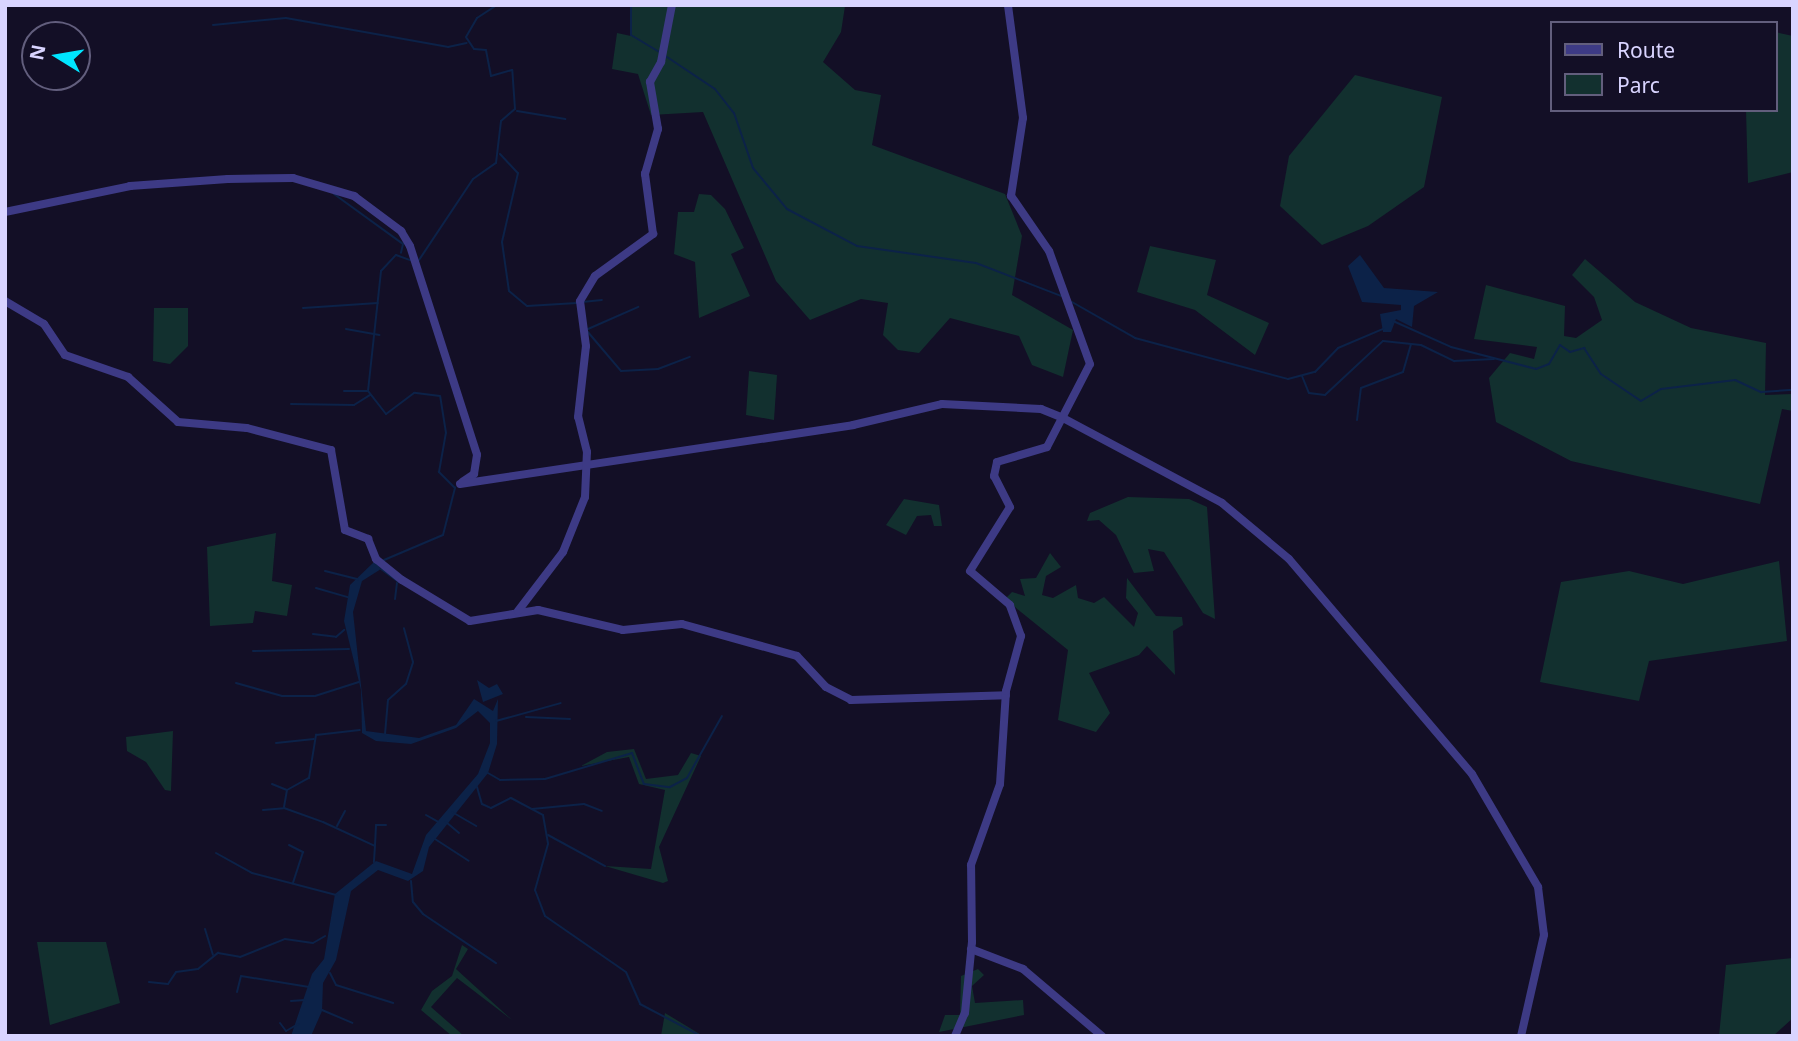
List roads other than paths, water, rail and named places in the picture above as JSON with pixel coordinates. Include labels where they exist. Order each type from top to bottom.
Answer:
[{"type":"street","points":[[518,611],[576,526],[588,468],[578,417],[586,346],[579,307],[595,276],[653,234],[645,174],[658,129],[650,82],[661,62],[672,5]]},
{"type":"street","points":[[955,1036],[965,1013],[971,949],[971,865],[1002,777],[1006,695],[1018,623],[998,592],[970,571],[1010,507],[994,476],[998,462],[1047,447],[1090,364],[1049,251],[1011,197],[1023,118],[1008,5]]},
{"type":"street","points":[[5,212],[130,186],[293,178],[329,184],[401,231],[410,246],[477,455],[474,474],[460,484],[588,468],[853,425],[942,404],[1041,408],[1222,503],[1289,559],[1472,774],[1538,887],[1544,935],[1521,1036]]},
{"type":"street","points":[[5,301],[44,324],[65,355],[128,377],[177,422],[247,428],[331,450],[345,530],[368,539],[382,564],[470,621],[518,611],[538,610],[623,629],[671,624],[721,633],[797,656],[826,687],[851,700],[1006,695]]},
{"type":"street","points":[[971,949],[1023,969],[1102,1036]]},
{"type":"water","points":[[1360,255],[1384,288],[1438,292],[1414,306],[1412,327],[1396,319],[1391,332],[1383,332],[1380,314],[1401,310],[1401,305],[1362,302],[1348,266]]},
{"type":"water","points":[[375,561],[381,569],[362,581],[353,612],[366,731],[419,738],[456,725],[474,699],[493,711],[498,699],[497,744],[488,773],[429,847],[423,871],[408,881],[378,870],[351,891],[336,960],[323,983],[322,1011],[311,1036],[291,1036],[312,974],[324,959],[335,894],[376,861],[412,874],[426,835],[478,774],[490,743],[490,723],[478,711],[456,728],[411,744],[376,741],[362,733],[361,690],[344,621],[350,585]]},
{"type":"water","points":[[477,680],[489,688],[497,684],[503,694],[483,702]]},
{"type":"waterway","points":[[419,260],[473,179],[496,163],[501,121],[515,109],[512,70],[491,76],[486,50],[474,49],[466,37],[477,18],[497,5]]},
{"type":"waterway","points":[[631,5],[631,35],[659,52]]},
{"type":"waterway","points":[[213,25],[286,18],[448,47],[467,43]]},
{"type":"waterway","points":[[664,55],[715,89],[734,113],[753,168],[787,209],[857,246],[976,263],[1061,296]]},
{"type":"waterway","points":[[517,111],[565,119]]},
{"type":"waterway","points":[[500,154],[518,173],[502,242],[509,291],[527,306],[577,303]]},
{"type":"waterway","points":[[334,194],[403,244],[401,253]]},
{"type":"waterway","points":[[384,560],[443,535],[455,488],[439,472],[446,433],[440,396],[414,393],[386,414],[368,391],[381,271],[396,255],[410,260]]},
{"type":"waterway","points":[[582,302],[602,300]]},
{"type":"waterway","points":[[1072,302],[1135,338],[1288,379],[1315,372],[1338,348],[1383,329]]},
{"type":"waterway","points":[[303,308],[378,303]]},
{"type":"waterway","points":[[588,329],[638,307]]},
{"type":"waterway","points":[[1393,321],[1451,347],[1536,369],[1549,364],[1560,345],[1570,352],[1584,348],[1601,374],[1641,401],[1661,389],[1735,380],[1761,392],[1793,390]]},
{"type":"waterway","points":[[346,329],[379,335]]},
{"type":"waterway","points":[[587,331],[621,371],[658,369],[690,357]]},
{"type":"waterway","points":[[1302,376],[1309,393],[1325,395],[1383,341],[1421,345],[1454,361],[1494,359]]},
{"type":"waterway","points":[[1357,420],[1361,388],[1403,372],[1411,344]]},
{"type":"waterway","points":[[344,391],[368,391]]},
{"type":"waterway","points":[[291,404],[354,405],[370,395]]},
{"type":"waterway","points":[[381,569],[399,582]]},
{"type":"waterway","points":[[325,571],[358,579]]},
{"type":"waterway","points":[[395,599],[397,583]]},
{"type":"waterway","points":[[316,588],[348,597]]},
{"type":"waterway","points":[[385,734],[388,700],[406,684],[413,662],[404,628]]},
{"type":"waterway","points":[[313,634],[336,637],[344,630]]},
{"type":"waterway","points":[[253,651],[349,649]]},
{"type":"waterway","points":[[236,683],[282,696],[315,696],[359,682]]},
{"type":"waterway","points":[[496,721],[561,703]]},
{"type":"waterway","points":[[488,773],[500,780],[545,779],[632,753],[644,784],[670,787],[687,778],[722,716]]},
{"type":"waterway","points":[[526,717],[570,719]]},
{"type":"waterway","points":[[284,807],[287,790],[309,778],[316,735],[360,730]]},
{"type":"waterway","points":[[276,743],[314,739]]},
{"type":"waterway","points":[[272,784],[287,790]]},
{"type":"waterway","points":[[477,787],[482,804],[491,808],[511,798],[543,815],[548,844],[535,890],[545,916],[626,972],[640,1004],[701,1036]]},
{"type":"waterway","points":[[532,809],[584,804],[602,811]]},
{"type":"waterway","points":[[263,810],[284,808],[323,822],[375,846],[374,862]]},
{"type":"waterway","points":[[337,826],[345,811]]},
{"type":"waterway","points":[[452,812],[476,826]]},
{"type":"waterway","points":[[426,815],[437,821]]},
{"type":"waterway","points":[[446,822],[459,833]]},
{"type":"waterway","points":[[375,845],[376,825],[386,825]]},
{"type":"waterway","points":[[548,835],[605,866]]},
{"type":"waterway","points":[[435,839],[469,861]]},
{"type":"waterway","points":[[289,845],[303,852],[293,883]]},
{"type":"waterway","points":[[216,853],[252,873],[336,895]]},
{"type":"waterway","points":[[411,881],[413,902],[423,914],[496,963]]},
{"type":"waterway","points":[[205,929],[213,955]]},
{"type":"waterway","points":[[149,982],[168,984],[176,972],[198,969],[218,953],[240,957],[285,939],[313,943],[325,936]]},
{"type":"waterway","points":[[330,973],[336,985],[393,1003]]},
{"type":"waterway","points":[[237,992],[241,976],[309,987]]},
{"type":"waterway","points":[[291,1001],[305,1000]]},
{"type":"waterway","points":[[322,1010],[352,1023]]},
{"type":"waterway","points":[[280,1023],[286,1031],[298,1024]]}]
